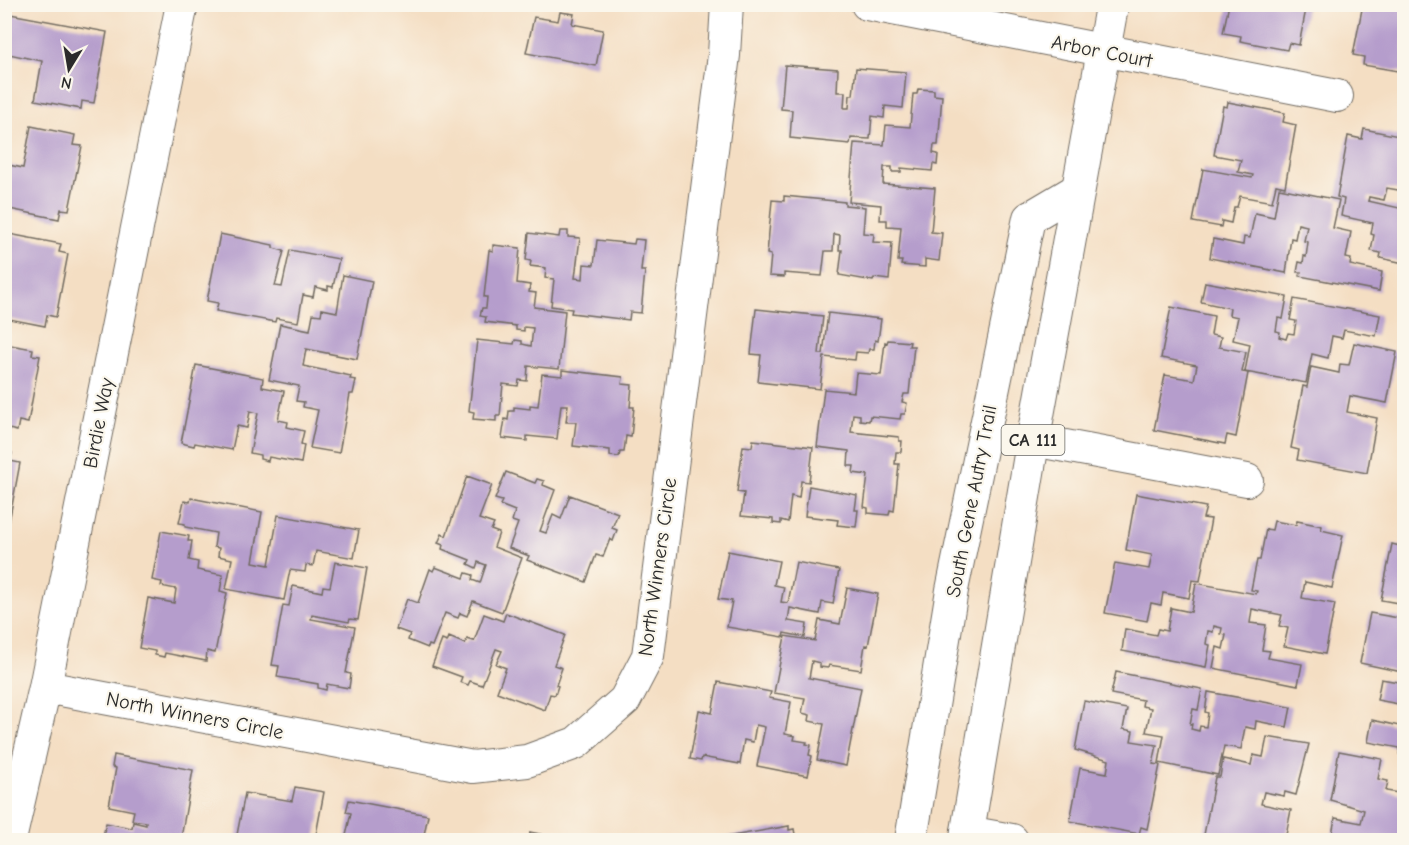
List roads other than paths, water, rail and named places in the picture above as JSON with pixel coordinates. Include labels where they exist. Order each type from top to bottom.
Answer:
[{"type":"main road","name":"CA 111","points":[[967,836],[1033,440],[1112,4]]},
{"type":"street","name":"Birdie Way","points":[[10,840],[45,687],[182,4]]},
{"type":"street","name":"North Winners Circle","points":[[45,687],[473,767],[527,761],[576,743],[625,700],[648,656],[724,55],[727,4]]},
{"type":"street","name":"Arbor Court","points":[[867,4],[1337,96]]},
{"type":"street","name":"South Gene Autry Trail","points":[[912,840],[952,590],[1029,218],[1078,189]]},
{"type":"street","points":[[1033,440],[1246,480]]},
{"type":"street","points":[[967,836],[1012,840]]}]
